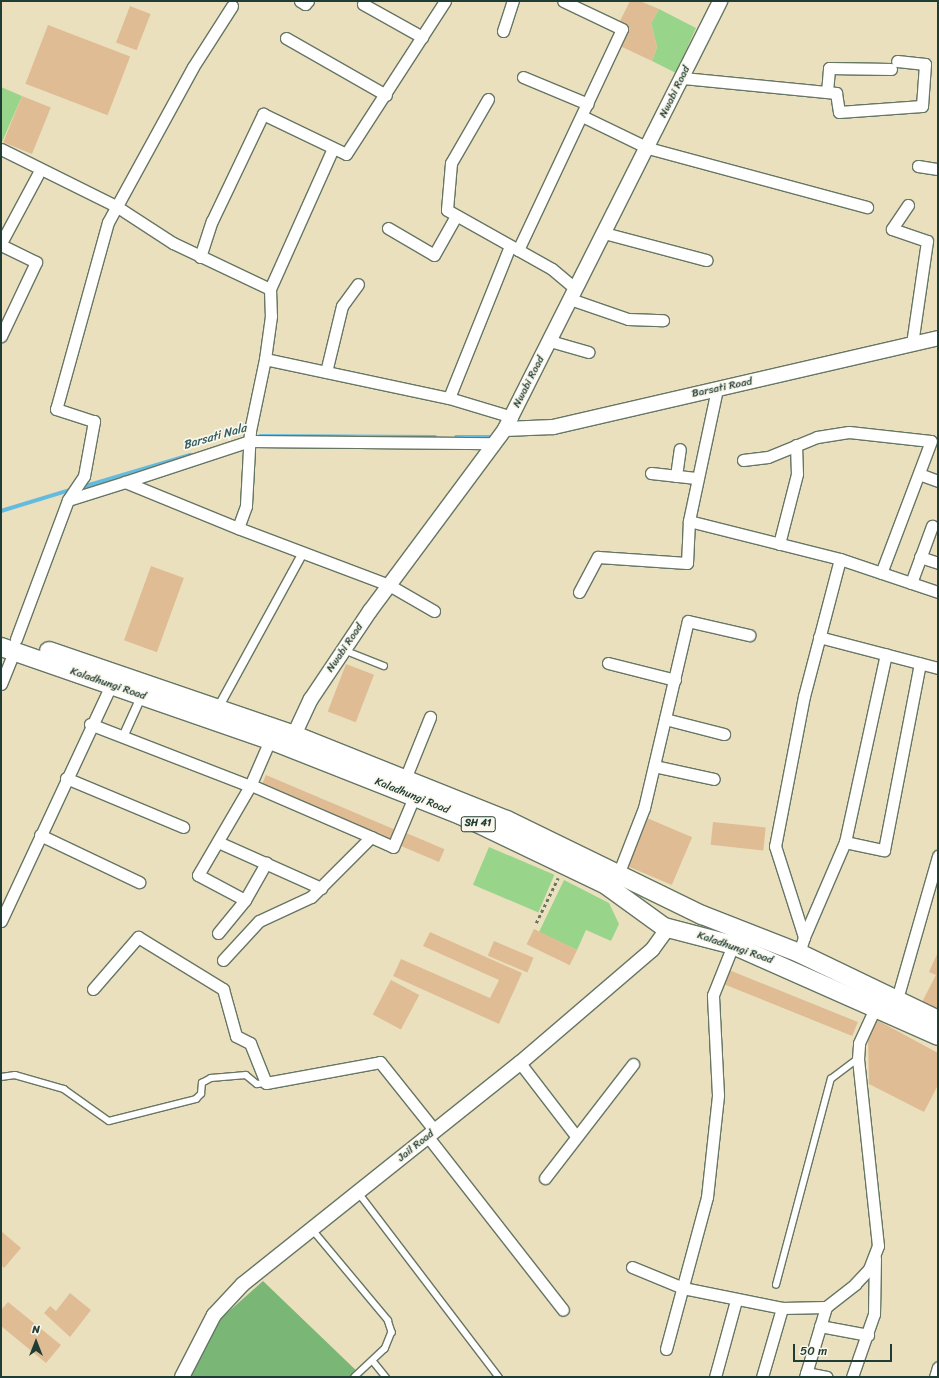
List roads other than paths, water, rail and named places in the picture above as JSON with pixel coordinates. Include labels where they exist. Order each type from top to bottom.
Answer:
[{"type":"main road","name":"Kaladhungi Road","points":[[8,643],[111,685],[270,740],[292,741],[405,779],[507,820],[618,872],[702,915],[798,953],[897,999],[938,1020]]},
{"type":"main road","name":"Kaladhungi Road","points":[[8,643],[218,708],[414,797],[566,863],[630,900],[667,928],[694,933],[733,945],[798,953],[876,1006],[938,1036]]},
{"type":"main road","points":[[652,918],[655,904],[664,895]]},
{"type":"main road","points":[[694,933],[702,915]]},
{"type":"street","points":[[300,1],[306,4],[308,1]]},
{"type":"street","points":[[200,257],[212,221],[263,114],[346,154],[386,95],[445,1]]},
{"type":"street","points":[[504,31],[513,1]]},
{"type":"street","points":[[449,398],[514,248],[588,104],[622,29],[563,1]]},
{"type":"street","name":"Nwabi Road","points":[[292,741],[311,699],[344,650],[389,585],[495,443],[508,423],[648,148],[720,1]]},
{"type":"street","points":[[363,4],[422,37]]},
{"type":"street","points":[[1,684],[8,643],[70,497],[84,476],[94,421],[56,409],[106,230],[116,206],[193,67],[232,6]]},
{"type":"street","points":[[286,38],[386,95]]},
{"type":"street","points":[[683,78],[836,93],[839,112],[922,106],[925,64],[829,68],[827,92]]},
{"type":"street","points":[[523,77],[588,104]]},
{"type":"street","points":[[488,99],[451,163],[447,210],[552,269],[573,294],[628,319],[663,320]]},
{"type":"street","points":[[582,116],[648,148],[867,207]]},
{"type":"street","points":[[238,528],[246,506],[250,436],[265,359],[271,316],[270,289],[332,148]]},
{"type":"street","points":[[1,149],[116,206],[200,257],[270,289]]},
{"type":"street","points":[[918,166],[938,169]]},
{"type":"street","points":[[1,336],[36,262],[1,244],[38,174]]},
{"type":"street","points":[[908,205],[892,229],[927,241],[912,344]]},
{"type":"street","points":[[388,228],[434,255],[456,216]]},
{"type":"street","points":[[604,233],[706,260]]},
{"type":"street","points":[[326,372],[342,306],[358,284]]},
{"type":"street","name":"Barsati Road","points":[[508,423],[553,428],[938,338]]},
{"type":"street","points":[[550,341],[588,352]]},
{"type":"street","points":[[265,359],[449,398],[508,423]]},
{"type":"street","points":[[579,592],[598,557],[687,562],[689,521],[696,478],[708,443],[717,389]]},
{"type":"street","points":[[743,460],[768,457],[817,437],[849,432],[934,441],[919,474],[881,573]]},
{"type":"street","points":[[70,497],[126,482],[250,436],[495,443]]},
{"type":"street","points":[[779,544],[797,474],[796,445]]},
{"type":"street","points":[[676,476],[680,449]]},
{"type":"street","points":[[652,473],[696,478]]},
{"type":"street","points":[[919,474],[938,481]]},
{"type":"street","points":[[126,482],[238,528],[389,585],[434,611]]},
{"type":"street","points":[[689,521],[840,559],[938,592]]},
{"type":"street","points":[[911,583],[932,526]]},
{"type":"street","points":[[218,708],[303,553]]},
{"type":"street","points":[[920,557],[938,563]]},
{"type":"street","points":[[798,953],[775,846],[804,696],[840,559]]},
{"type":"street","points":[[618,872],[644,808],[688,621],[749,635]]},
{"type":"street","points":[[819,637],[938,668]]},
{"type":"street","points":[[798,953],[845,842],[886,654]]},
{"type":"street","points":[[608,663],[675,680]]},
{"type":"street","points":[[845,842],[884,850],[920,663]]},
{"type":"street","points":[[1,921],[90,724],[111,685]]},
{"type":"street","points":[[123,737],[142,695]]},
{"type":"street","points":[[405,779],[430,717]]},
{"type":"street","points":[[665,719],[724,734]]},
{"type":"street","points":[[90,724],[251,786],[393,847],[414,797]]},
{"type":"street","points":[[245,900],[198,875],[251,786],[270,740]]},
{"type":"street","points":[[654,766],[714,780]]},
{"type":"street","points":[[66,778],[183,827]]},
{"type":"street","points":[[40,835],[139,882]]},
{"type":"street","points":[[223,960],[259,921],[311,897],[371,837]]},
{"type":"street","points":[[218,842],[321,888]]},
{"type":"street","points":[[897,999],[938,856]]},
{"type":"street","points":[[218,933],[245,900],[266,863]]},
{"type":"street","name":"Jail Road","points":[[182,1377],[214,1315],[243,1284],[520,1063],[652,950],[667,928]]},
{"type":"street","points":[[93,989],[138,937],[223,989],[236,1036],[250,1043],[266,1083],[380,1062],[431,1134],[563,1310]]},
{"type":"street","points":[[666,1349],[708,1197],[715,1150],[718,1083],[713,995],[733,945]]},
{"type":"street","points":[[852,1377],[868,1335],[876,1300],[875,1257],[878,1246],[875,1195],[858,1059],[859,1043],[876,1006]]},
{"type":"street","points":[[520,1063],[576,1136]]},
{"type":"street","points":[[545,1178],[576,1136],[610,1098],[634,1064]]},
{"type":"street","points":[[632,1266],[682,1288],[782,1308],[826,1306],[855,1284],[875,1257]]},
{"type":"street","points":[[715,1377],[736,1300]]},
{"type":"street","points":[[826,1306],[805,1375],[827,1377]]},
{"type":"street","points":[[762,1377],[782,1308]]},
{"type":"street","points":[[820,1326],[868,1335]]},
{"type":"street","points":[[935,1377],[938,1367]]},
{"type":"lane","points":[[344,650],[384,666]]},
{"type":"lane","points":[[776,1285],[831,1079],[858,1059]]},
{"type":"lane","points":[[1,1077],[15,1075],[64,1089],[109,1121],[196,1099],[201,1094],[202,1083],[211,1078],[246,1075],[257,1084],[266,1083]]},
{"type":"lane","points":[[358,1192],[499,1377]]},
{"type":"lane","points":[[312,1228],[388,1320],[392,1332],[385,1349],[355,1377]]},
{"type":"lane","points":[[373,1361],[386,1377]]},
{"type":"waterway","name":"Barsati Nala","points":[[260,436],[435,437]]},
{"type":"waterway","name":"Barsati Nala","points":[[456,437],[489,437]]},
{"type":"waterway","name":"Barsati Nala","points":[[79,488],[190,455]]},
{"type":"waterway","name":"Barsati Nala","points":[[1,511],[73,489]]}]
